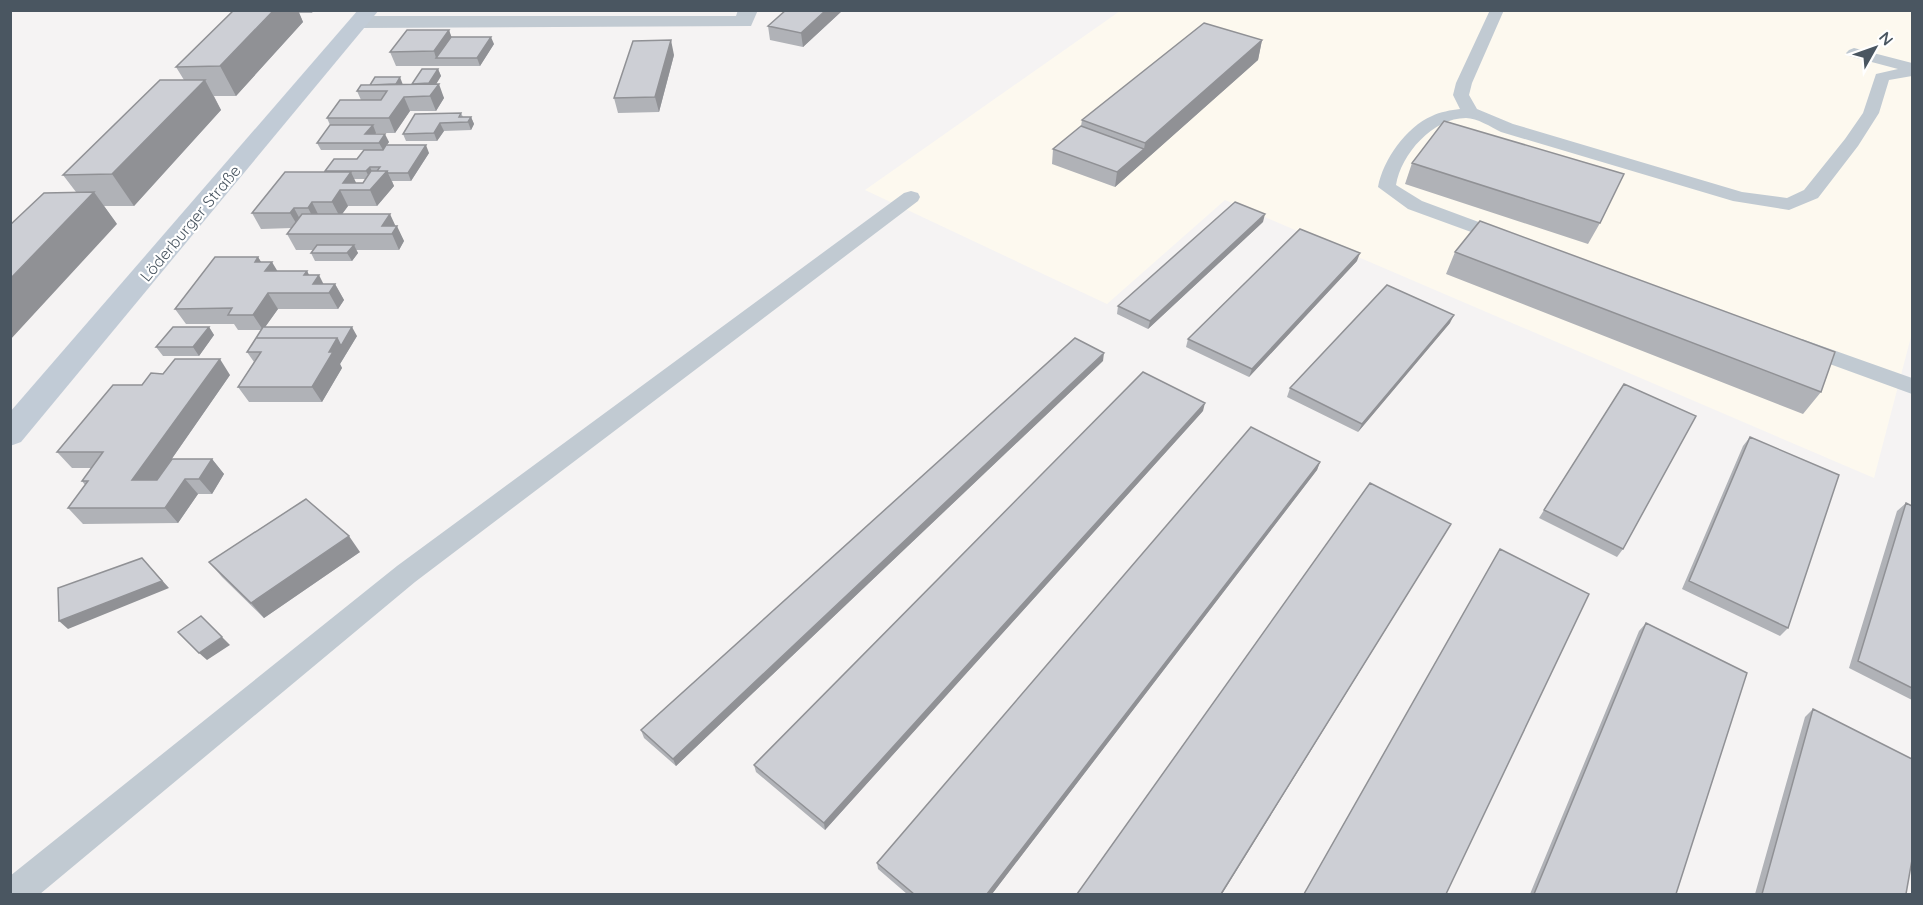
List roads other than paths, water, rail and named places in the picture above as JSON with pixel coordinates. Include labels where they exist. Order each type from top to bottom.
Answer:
[{"type":"street","points":[[365,16],[744,22],[748,10]]},
{"type":"street","name":"Löderburger Straße","points":[[10,434],[365,16]]},
{"type":"lane","points":[[1475,10],[1494,16],[1462,89],[1461,95],[1470,111],[1507,128],[1740,197],[1788,204],[1811,194],[1852,142],[1871,113],[1882,77],[1912,69]]},
{"type":"lane","points":[[1854,53],[1912,69]]},
{"type":"lane","points":[[1470,111],[1437,119],[1417,133],[1387,177],[1387,187],[1415,205],[1520,244]]},
{"type":"lane","points":[[15,894],[406,574],[911,197]]},
{"type":"lane","points":[[1789,341],[1912,386]]}]
